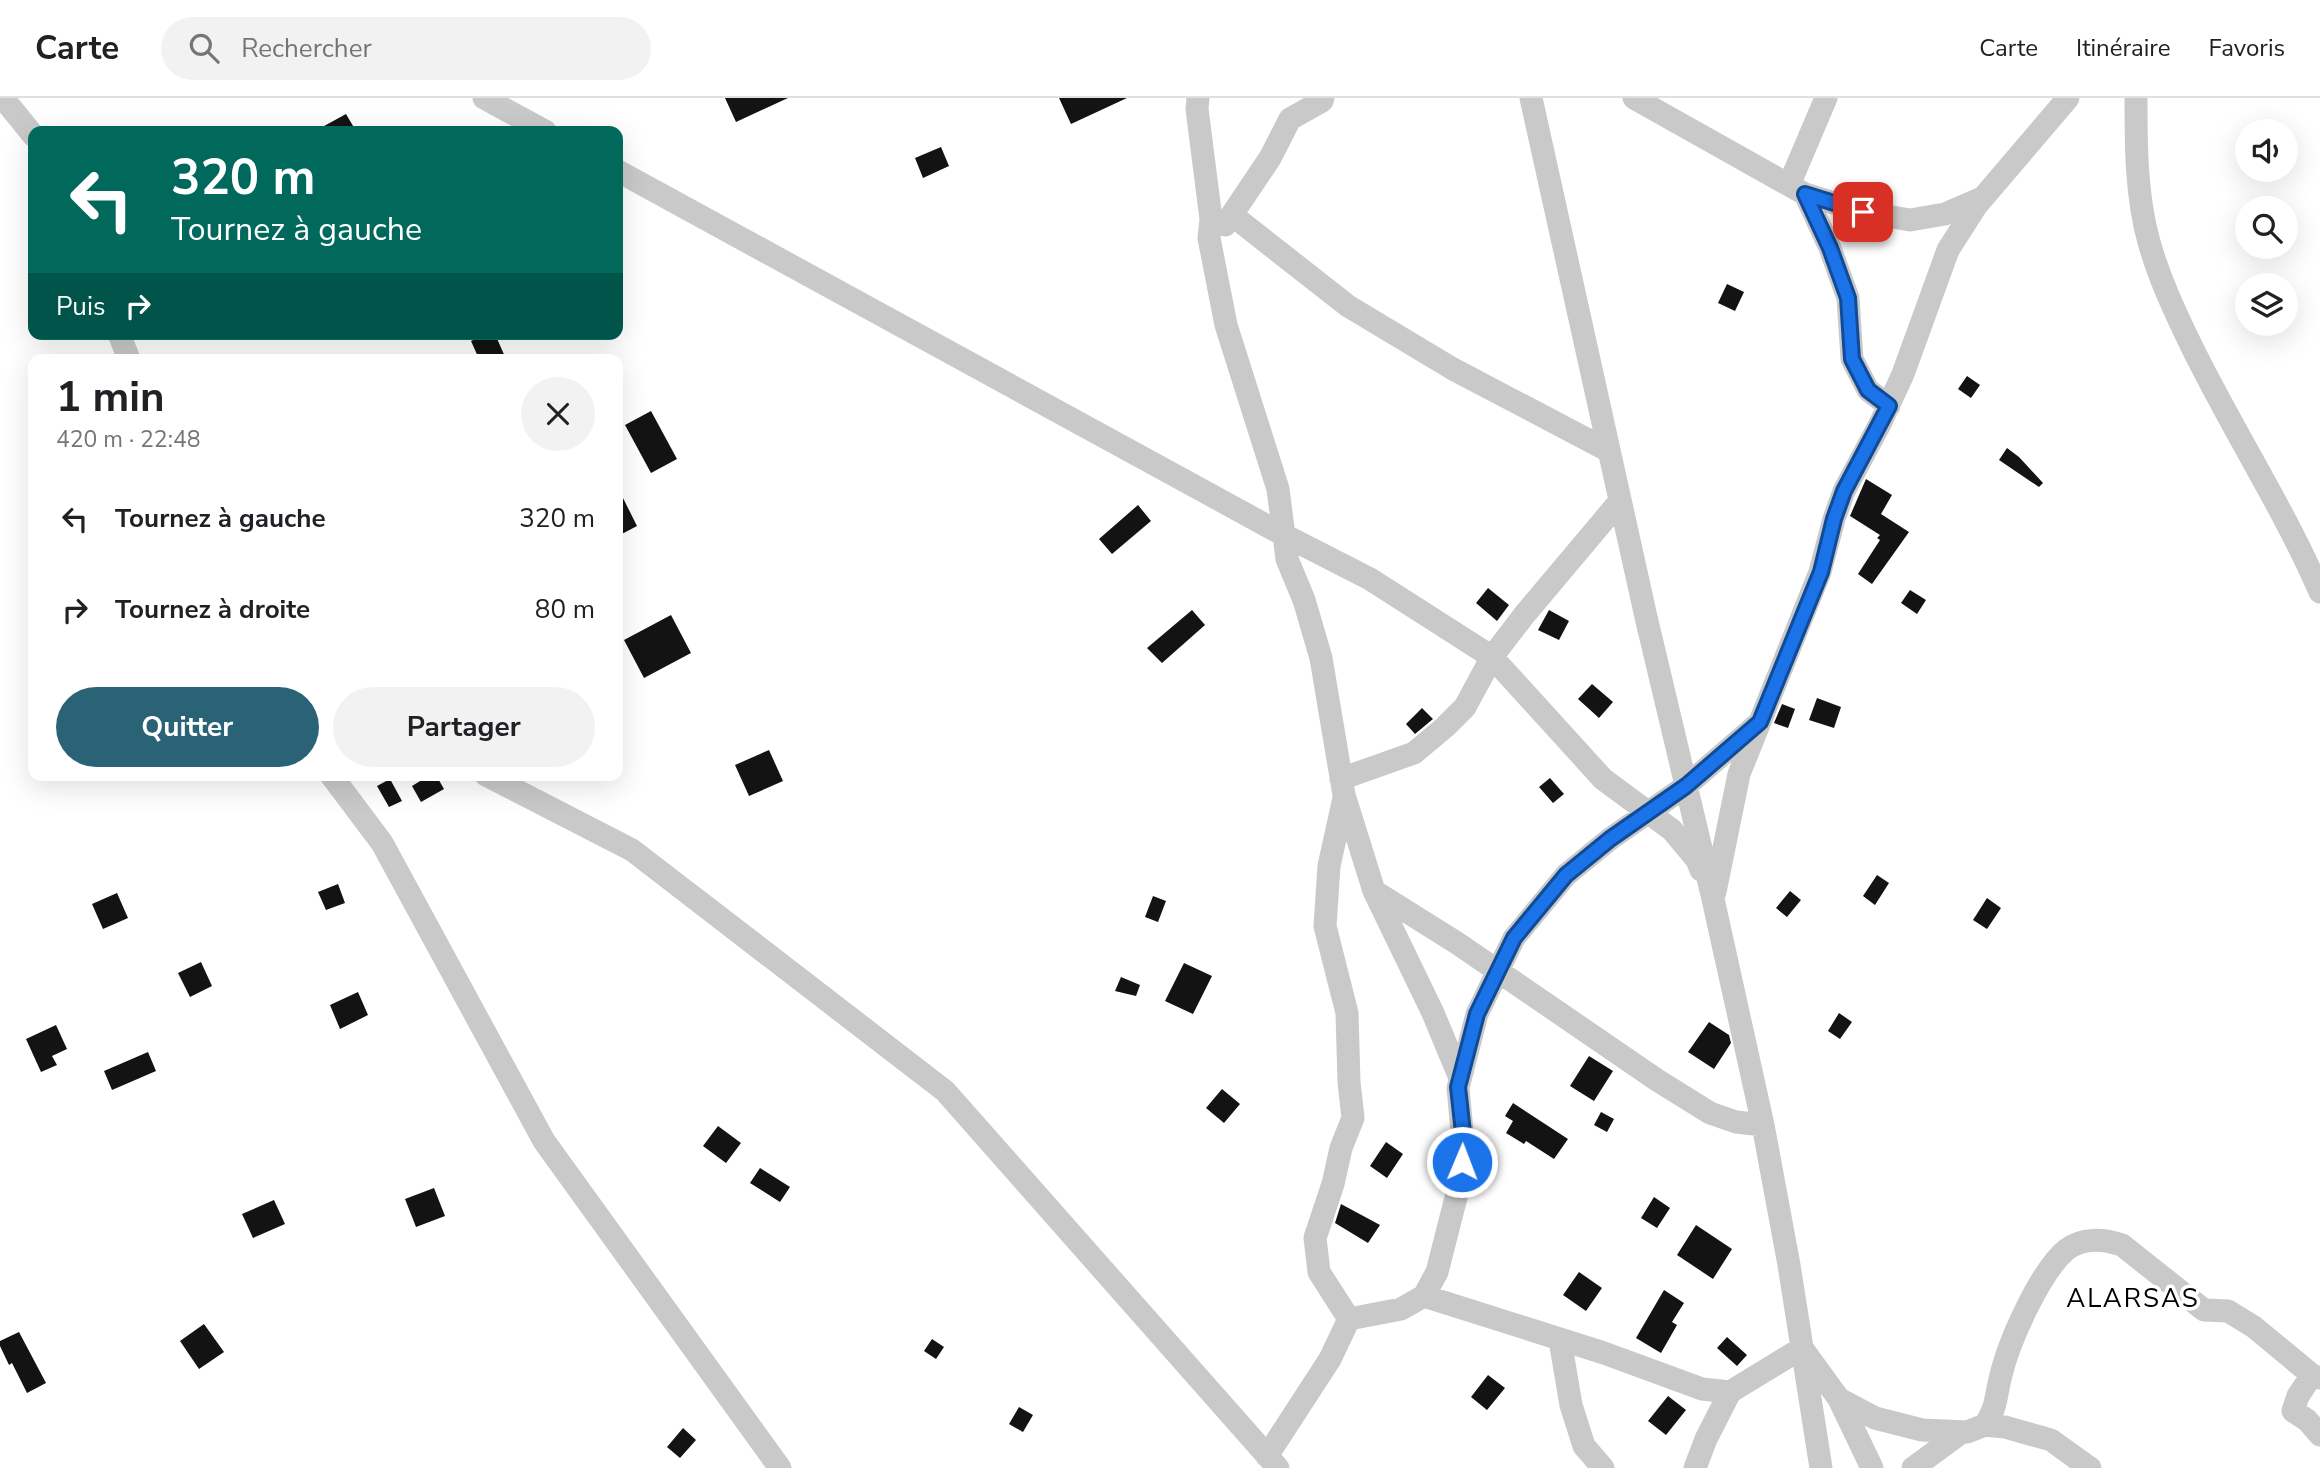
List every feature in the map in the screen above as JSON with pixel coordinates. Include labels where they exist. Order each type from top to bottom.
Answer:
[{"type":"street","points":[[3,98],[28,129]]},
{"type":"street","points":[[484,98],[536,126]]},
{"type":"street","points":[[1198,98],[1197,109],[1211,219],[1210,244],[1226,325],[1278,489],[1287,559],[1304,600],[1321,658],[1343,787],[1374,891],[1433,1013],[1460,1078]]},
{"type":"street","points":[[1210,244],[1270,158],[1290,119],[1323,98]]},
{"type":"street","points":[[1531,98],[1763,1125],[1821,1468]]},
{"type":"street","points":[[1826,98],[1797,190],[1830,248],[1848,298],[1852,359],[1868,390],[1889,406]]},
{"type":"street","points":[[1713,898],[1739,774],[1821,572],[1844,491],[1903,374],[1948,250],[1982,198],[2068,98]]},
{"type":"street","points":[[2136,98],[2138,177],[2146,227],[2168,298],[2320,592]]},
{"type":"street","points":[[1639,99],[1797,190],[1863,212],[1910,220],[1945,214],[1982,198]]},
{"type":"street","points":[[623,174],[1282,534],[1370,579],[1492,657],[1603,779],[1672,830],[1697,860],[1713,898]]},
{"type":"street","points":[[1232,215],[1348,306],[1453,369],[1609,451]]},
{"type":"street","points":[[1343,787],[1414,754],[1465,707],[1492,657],[1620,501]]},
{"type":"street","points":[[1349,1319],[1401,1309],[1424,1296],[1437,1272],[1460,1182],[1464,1142],[1458,1087],[1460,1078],[1477,1014],[1514,938],[1566,875],[1610,839],[1686,786],[1760,722]]},
{"type":"street","points":[[335,781],[382,844],[544,1140],[780,1468]]},
{"type":"street","points":[[498,781],[632,850],[945,1091],[1272,1462],[1330,1359],[1349,1319]]},
{"type":"street","points":[[1343,787],[1329,866],[1325,926],[1347,1013],[1353,1118],[1341,1148],[1333,1184],[1315,1238],[1319,1272],[1349,1319]]},
{"type":"street","points":[[1374,891],[1499,971],[1657,1080],[1710,1113],[1736,1122],[1763,1125]]},
{"type":"street","points":[[1985,1425],[1995,1409],[2001,1373],[2033,1297],[2049,1271],[2066,1250],[2083,1241],[2110,1241],[2122,1245],[2204,1310],[2228,1311],[2254,1327],[2316,1376],[2298,1396],[2294,1411],[2307,1420],[2320,1435]]},
{"type":"street","points":[[1424,1296],[1604,1353],[1702,1389],[1730,1392]]},
{"type":"street","points":[[1560,1340],[1571,1405],[1584,1446],[1604,1468]]},
{"type":"street","points":[[1695,1468],[1706,1439],[1730,1392],[1802,1348]]},
{"type":"street","points":[[1802,1348],[1839,1399],[1872,1468]]},
{"type":"street","points":[[1839,1399],[1875,1418],[1922,1430],[1962,1432]]},
{"type":"street","points":[[1913,1468],[1962,1432],[1985,1425],[2005,1427],[2052,1440],[2090,1468]]},
{"type":"building","points":[[725,98],[788,98],[736,122]]},
{"type":"building","points":[[1059,98],[1127,98],[1071,124]]},
{"type":"building","points":[[346,114],[353,126],[324,126]]},
{"type":"building","points":[[941,147],[949,166],[923,178],[915,158]]},
{"type":"building","points":[[1727,284],[1744,292],[1735,311],[1718,303]]},
{"type":"building","points":[[498,340],[504,354],[477,354],[471,341]]},
{"type":"building","points":[[1967,376],[1980,385],[1971,398],[1958,389]]},
{"type":"building","points":[[651,411],[677,459],[651,473],[625,425]]},
{"type":"building","points":[[2007,448],[2043,483],[2039,487],[1999,460]]},
{"type":"building","points":[[1866,479],[1892,495],[1881,514],[1909,532],[1872,584],[1858,574],[1880,540],[1877,538],[1880,535],[1850,516]]},
{"type":"building","points":[[623,498],[637,526],[623,533]]},
{"type":"building","points":[[1138,505],[1151,521],[1112,554],[1099,539]]},
{"type":"building","points":[[1488,588],[1509,605],[1497,621],[1476,603]]},
{"type":"building","points":[[1910,590],[1926,600],[1917,614],[1901,603]]},
{"type":"building","points":[[1192,610],[1205,625],[1162,663],[1147,648]]},
{"type":"building","points":[[1549,610],[1569,621],[1559,640],[1538,630]]},
{"type":"building","points":[[671,615],[691,653],[644,678],[624,640]]},
{"type":"building","points":[[1592,684],[1613,702],[1599,718],[1578,699]]},
{"type":"building","points":[[1817,698],[1841,707],[1834,728],[1809,720]]},
{"type":"building","points":[[1782,704],[1795,709],[1788,728],[1774,723]]},
{"type":"building","points":[[1422,708],[1433,719],[1415,734],[1406,724]]},
{"type":"building","points":[[769,750],[783,781],[749,796],[735,765]]},
{"type":"building","points":[[1550,778],[1564,794],[1553,803],[1539,787]]},
{"type":"building","points":[[391,781],[402,801],[389,807],[377,786]]},
{"type":"building","points":[[420,781],[439,781],[444,789],[421,802],[412,786]]},
{"type":"building","points":[[1877,875],[1889,883],[1875,905],[1863,896]]},
{"type":"building","points":[[338,884],[345,903],[326,910],[318,892]]},
{"type":"building","points":[[1790,891],[1801,900],[1787,917],[1776,908]]},
{"type":"building","points":[[117,893],[128,918],[103,929],[92,904]]},
{"type":"building","points":[[1153,896],[1166,901],[1158,922],[1145,917]]},
{"type":"building","points":[[1987,898],[2001,908],[1987,929],[1973,920]]},
{"type":"building","points":[[201,962],[212,986],[190,997],[178,973]]},
{"type":"building","points":[[1184,963],[1212,976],[1193,1014],[1165,1001]]},
{"type":"building","points":[[1121,977],[1140,985],[1136,996],[1115,991]]},
{"type":"building","points":[[358,992],[368,1015],[340,1029],[330,1005]]},
{"type":"building","points":[[1839,1013],[1852,1022],[1840,1039],[1828,1031]]},
{"type":"building","points":[[1709,1022],[1729,1035],[1731,1043],[1714,1069],[1688,1052]]},
{"type":"building","points":[[56,1025],[67,1049],[52,1056],[57,1065],[41,1072],[26,1039]]},
{"type":"building","points":[[148,1052],[156,1071],[112,1090],[104,1071]]},
{"type":"building","points":[[1589,1056],[1613,1071],[1594,1101],[1570,1086]]},
{"type":"building","points":[[1222,1089],[1240,1104],[1224,1123],[1206,1108]]},
{"type":"building","points":[[1513,1103],[1568,1139],[1554,1159],[1526,1141],[1524,1144],[1506,1133],[1513,1121],[1505,1116]]},
{"type":"building","points":[[1601,1112],[1614,1119],[1607,1132],[1594,1125]]},
{"type":"building","points":[[718,1126],[741,1143],[726,1163],[703,1146]]},
{"type":"building","points":[[1386,1142],[1403,1154],[1387,1178],[1370,1166]]},
{"type":"building","points":[[760,1168],[790,1187],[780,1202],[750,1183]]},
{"type":"building","points":[[434,1188],[445,1216],[416,1227],[405,1199]]},
{"type":"building","points":[[1654,1197],[1670,1208],[1657,1228],[1641,1218]]},
{"type":"building","points":[[274,1200],[285,1224],[253,1238],[242,1214]]},
{"type":"building","points":[[1341,1204],[1380,1225],[1368,1243],[1335,1223]]},
{"type":"building","points":[[1696,1225],[1732,1249],[1713,1279],[1677,1255]]},
{"type":"building","points":[[1579,1272],[1602,1288],[1586,1311],[1563,1295]]},
{"type":"building","points":[[1664,1290],[1684,1303],[1672,1322],[1677,1325],[1661,1353],[1636,1338]]},
{"type":"building","points":[[204,1324],[224,1352],[199,1369],[180,1341]]},
{"type":"building","points":[[19,1332],[46,1383],[27,1393],[0,1346],[0,1341]]},
{"type":"building","points":[[1727,1337],[1747,1355],[1737,1366],[1717,1348]]},
{"type":"building","points":[[932,1339],[944,1347],[936,1359],[924,1351]]},
{"type":"building","points":[[1488,1375],[1505,1388],[1487,1410],[1471,1397]]},
{"type":"building","points":[[1668,1396],[1686,1410],[1666,1435],[1648,1421]]},
{"type":"building","points":[[1019,1407],[1033,1415],[1023,1432],[1009,1424]]},
{"type":"building","points":[[683,1428],[696,1440],[680,1458],[667,1447]]},
{"type":"district","name":"ALARSAS","points":[[2133,1298]]},
{"type":"route","points":[[1462,1162],[1464,1142],[1458,1087],[1477,1014],[1514,938],[1566,875],[1610,839],[1686,786],[1760,722],[1821,572],[1844,491],[1889,406],[1868,390],[1852,359],[1848,298],[1830,248],[1805,194],[1863,212]]}]
